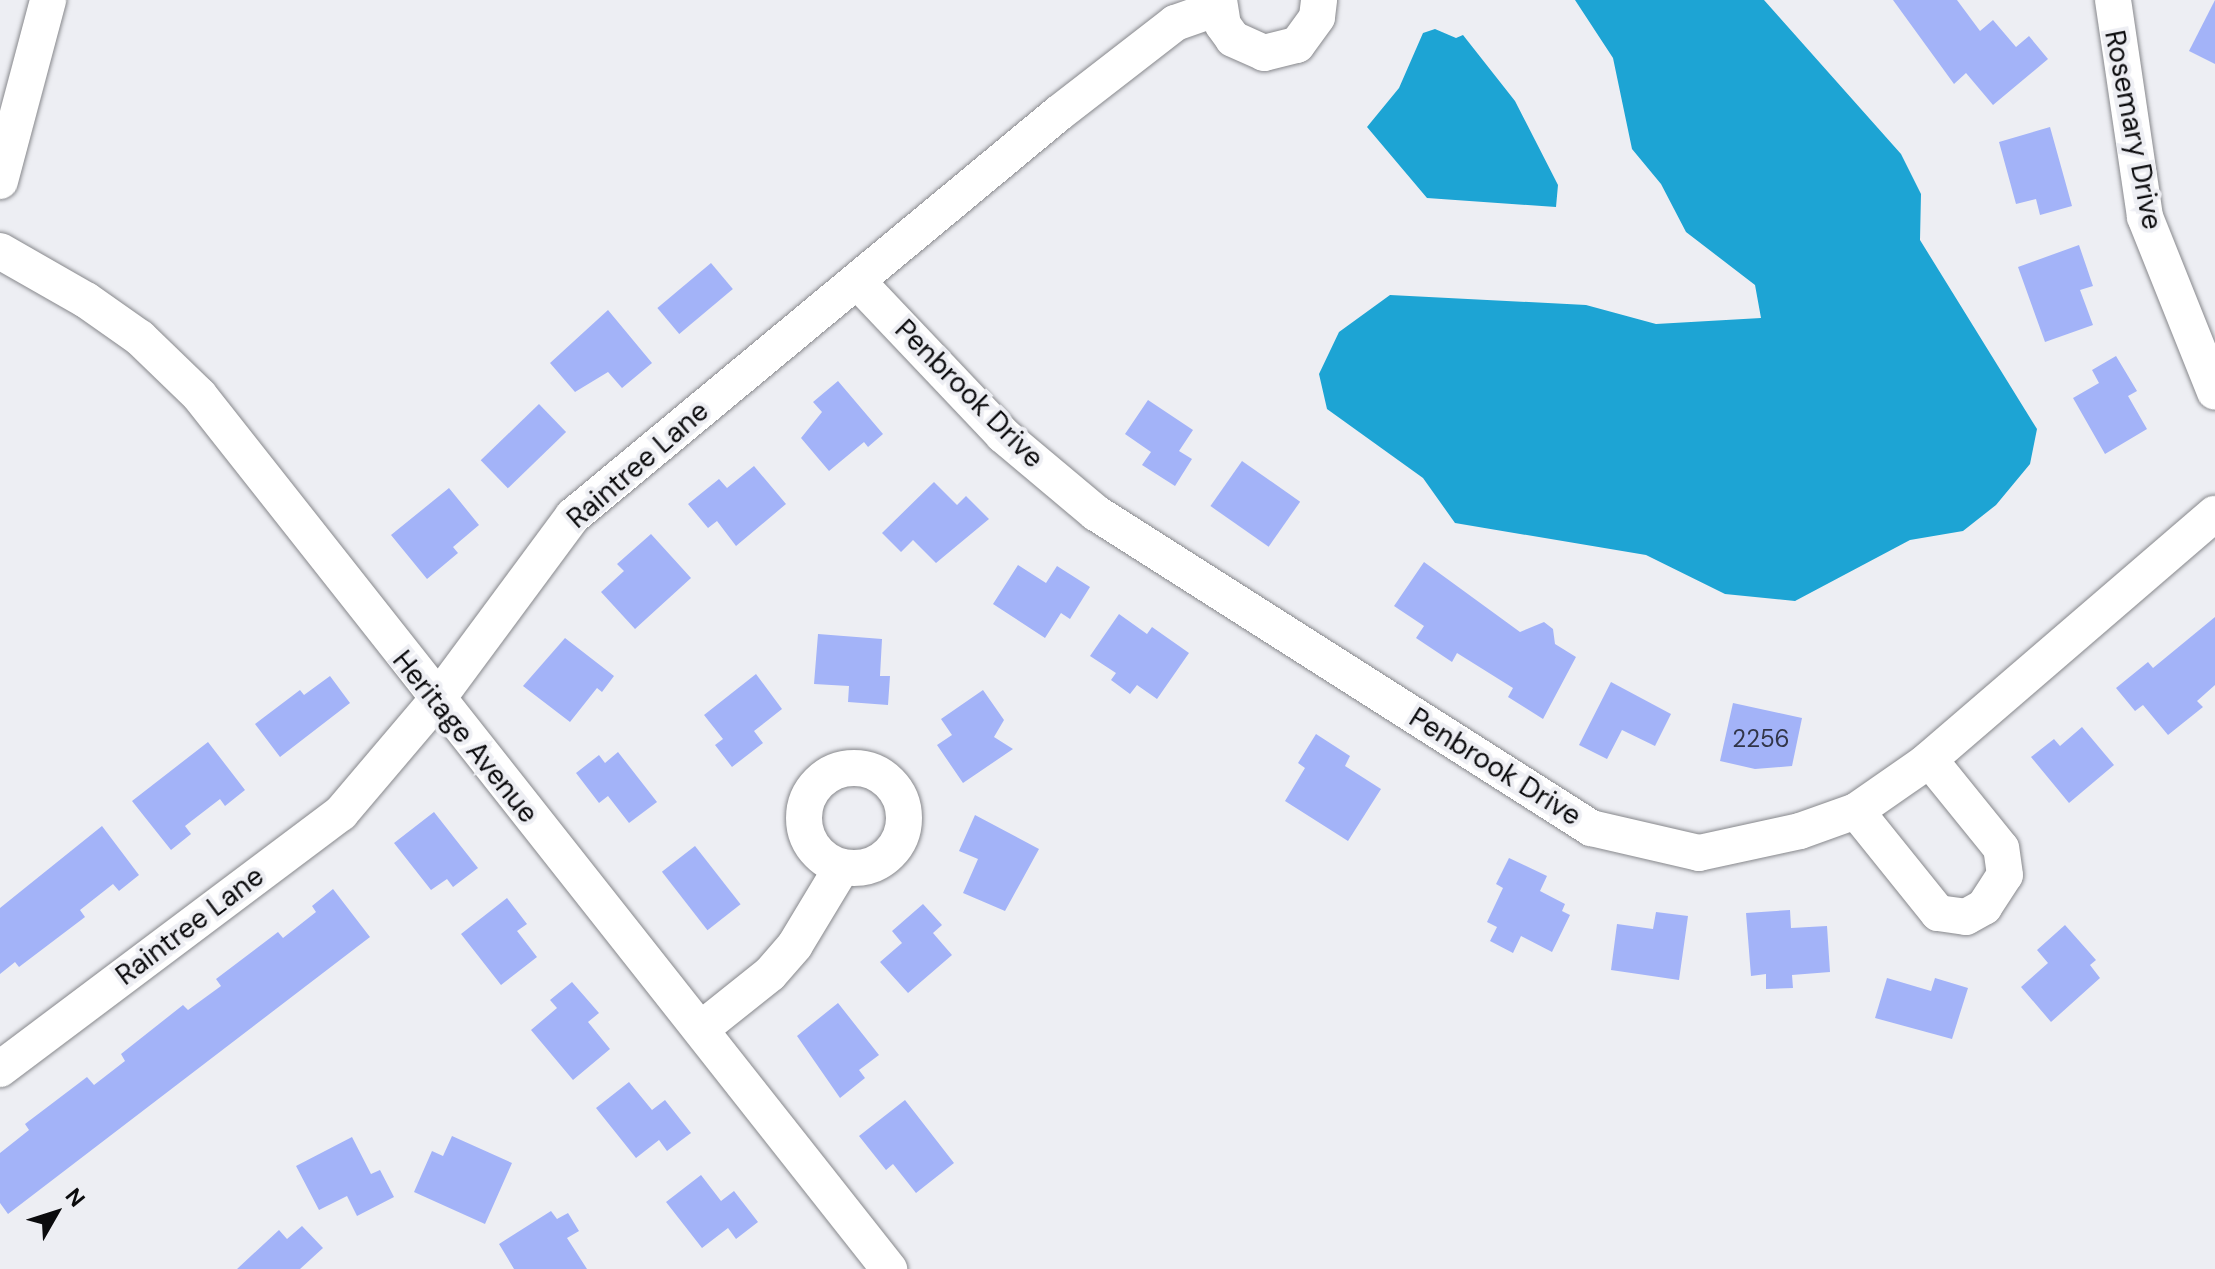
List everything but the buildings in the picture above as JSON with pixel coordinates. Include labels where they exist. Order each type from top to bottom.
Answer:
[{"type":"street","points":[[0,181],[48,0]]},
{"type":"street","points":[[1218,4],[1233,39],[1247,48],[1272,52],[1297,45],[1309,33],[1319,0]]},
{"type":"street","name":"Rosemary Drive","points":[[2113,0],[2145,217],[2215,392]]},
{"type":"street","name":"Raintree Lane","points":[[0,1069],[341,813],[436,701],[573,516],[1175,23],[1218,4]]},
{"type":"street","name":"Heritage Avenue","points":[[0,251],[129,331],[199,395],[436,701],[701,1029],[889,1269]]},
{"type":"street","name":"Penbrook Drive","points":[[858,282],[1003,435],[1096,513],[1591,828],[1699,853],[1800,831],[1856,811],[1929,759],[2215,514]]},
{"type":"street","points":[[1856,811],[1938,913],[1966,917],[1984,907],[2005,875],[2001,848],[1929,759]]},
{"type":"street","points":[[701,1029],[795,945],[842,867]]},
{"type":"water","points":[[1575,0],[1764,0],[1901,154],[1921,194],[1920,240],[2037,429],[2030,464],[1996,505],[1963,531],[1910,540],[1795,601],[1725,594],[1646,555],[1455,523],[1423,478],[1327,409],[1319,374],[1339,332],[1390,295],[1586,305],[1656,324],[1761,318],[1755,285],[1686,232],[1661,184],[1632,149],[1613,58]]},
{"type":"water","points":[[1435,29],[1456,38],[1463,35],[1515,101],[1558,185],[1556,207],[1427,198],[1367,127],[1399,88],[1423,33]]}]
